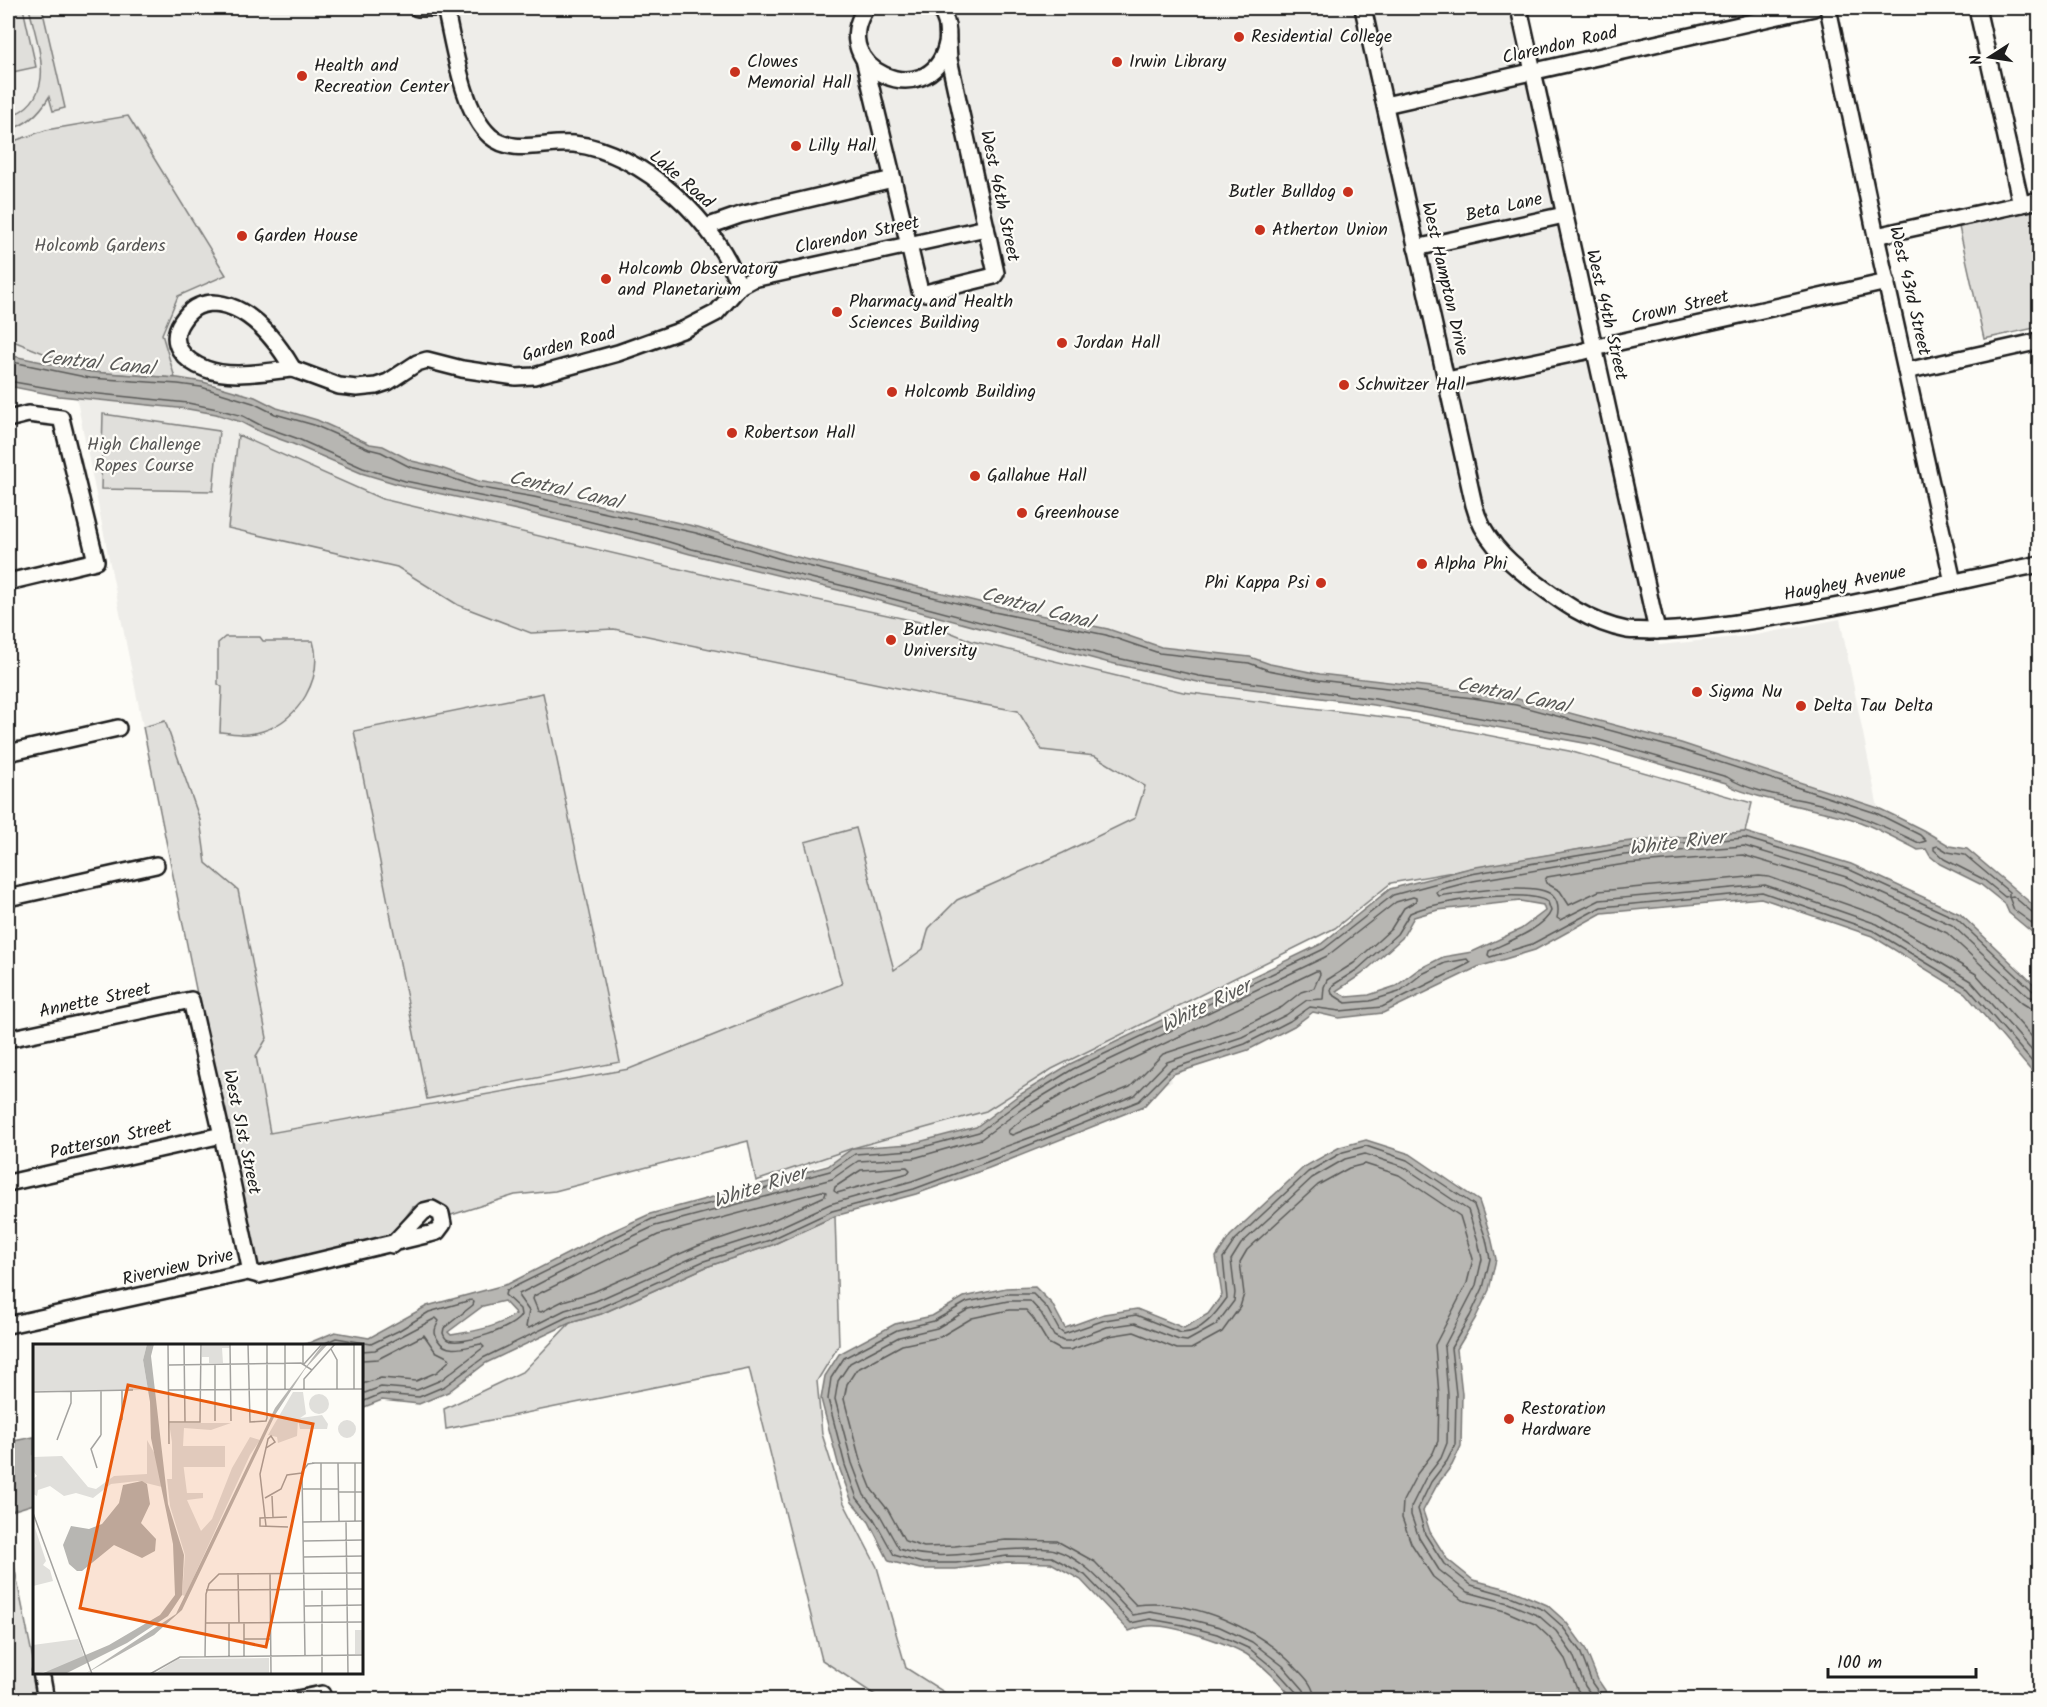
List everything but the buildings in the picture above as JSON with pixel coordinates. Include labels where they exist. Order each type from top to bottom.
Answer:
[{"type":"street","points":[[417,8],[437,8]]},
{"type":"street","name":"Lake Road","points":[[445,8],[468,101],[476,119],[491,137],[502,144],[514,147],[566,143],[591,146],[629,161],[645,171],[672,194],[706,227],[724,252],[739,287]]},
{"type":"street","name":"West 46th Street","points":[[866,8],[860,19],[857,35],[859,46],[919,289],[925,293],[994,276],[996,273],[949,59],[947,26],[939,8]]},
{"type":"street","name":"West Hampton Drive","points":[[1363,8],[1475,511],[1496,547],[1513,565],[1574,610],[1595,620],[1628,630],[1657,631]]},
{"type":"street","name":"West 44th Street","points":[[1519,8],[1657,631]]},
{"type":"street","name":"Clarendon Road","points":[[1385,105],[1814,8]]},
{"type":"street","name":"West 43rd Street","points":[[1828,8],[1953,582]]},
{"type":"street","points":[[1977,8],[2021,204]]},
{"type":"street","points":[[864,59],[874,70],[886,77],[900,80],[914,79],[927,74],[945,53],[948,40],[947,26]]},
{"type":"street","points":[[706,227],[740,215],[893,179]]},
{"type":"street","points":[[1876,236],[2040,200]]},
{"type":"street","name":"Beta Lane","points":[[1416,248],[1564,214]]},
{"type":"street","name":"Clarendon Street","points":[[739,287],[756,278],[986,228]]},
{"type":"street","name":"Crown Street","points":[[1447,380],[1887,282]]},
{"type":"street","name":"Garden Road","points":[[293,369],[262,328],[243,313],[226,304],[212,303],[194,307],[184,317],[177,331],[176,342],[180,353],[207,370],[231,374],[293,369],[339,386],[357,388],[388,382],[417,363],[426,360],[462,369],[516,377],[534,376],[627,350],[686,329],[719,310],[739,287]]},
{"type":"street","points":[[1906,371],[2040,341]]},
{"type":"street","points":[[8,419],[28,414],[61,418],[96,561],[8,582]]},
{"type":"street","name":"Haughey Avenue","points":[[1657,631],[1692,630],[1796,614],[2040,564]]},
{"type":"street","points":[[8,753],[118,728]]},
{"type":"street","points":[[8,898],[156,866]]},
{"type":"street","name":"Annette Street","points":[[8,1039],[191,1000]]},
{"type":"street","name":"West 51st Street","points":[[191,1000],[251,1272]]},
{"type":"street","name":"Patterson Street","points":[[8,1183],[222,1135]]},
{"type":"street","name":"Riverview Drive","points":[[8,1325],[251,1272],[259,1275],[392,1245]]},
{"type":"street","points":[[40,1674],[46,1700]]},
{"type":"street","points":[[292,1700],[322,1694]]},
{"type":"shaded area","name":"Butler University","points":[[8,8],[1516,8],[1659,645],[1756,635],[1840,619],[1878,808],[1681,743],[1519,697],[1320,674],[1270,664],[1335,928],[1196,998],[1159,1025],[1172,1082],[756,1181],[748,1141],[555,1191],[515,1195],[448,1216],[445,1206],[432,1203],[413,1207],[387,1243],[253,1271],[70,366],[8,357]]},
{"type":"green space","points":[[8,8],[23,8],[36,67],[8,73]]},
{"type":"green space","points":[[29,8],[42,8],[65,108],[53,111],[49,97],[32,118],[8,130],[8,117],[24,109],[34,98],[40,85],[40,55]]},
{"type":"green space","name":"Holcomb Gardens","points":[[128,116],[226,275],[178,296],[162,334],[175,378],[91,372],[8,339],[8,143],[46,130]]},
{"type":"green space","points":[[2039,209],[2039,327],[1984,339],[1959,227]]},
{"type":"green space","name":"High Challenge Ropes Course","points":[[103,414],[219,431],[213,491],[101,489]]},
{"type":"green space","points":[[238,435],[382,499],[748,585],[929,624],[972,641],[1183,692],[1409,720],[1569,751],[1752,803],[1745,832],[1622,842],[1391,883],[1335,928],[1052,1069],[986,1111],[853,1148],[756,1181],[748,1141],[555,1191],[515,1195],[448,1216],[445,1206],[432,1203],[413,1207],[387,1243],[253,1271],[143,727],[165,721],[200,820],[206,863],[238,890],[267,1038],[256,1056],[270,1133],[629,1069],[842,984],[805,842],[856,828],[894,970],[923,949],[929,928],[957,900],[1135,818],[1145,786],[1095,756],[1042,750],[1018,711],[614,629],[531,633],[458,605],[397,567],[228,528]]},
{"type":"green space","points":[[225,637],[260,637],[263,641],[313,641],[315,669],[312,683],[306,696],[288,718],[252,734],[220,732],[222,687],[218,684],[218,643]]},
{"type":"green space","points":[[543,693],[620,1062],[427,1099],[354,731]]},
{"type":"green space","points":[[835,1216],[839,1345],[817,1381],[822,1434],[844,1503],[877,1567],[906,1668],[955,1699],[881,1699],[822,1660],[749,1368],[446,1429],[444,1409],[524,1371],[570,1323],[601,1314],[706,1267],[772,1245]]},
{"type":"green space","points":[[8,1536],[33,1659],[33,1674],[42,1699],[8,1699]]},
{"type":"water","points":[[8,355],[91,372],[203,382],[255,397],[277,408],[317,420],[370,444],[383,446],[412,461],[478,481],[535,491],[698,527],[785,554],[991,605],[1108,629],[1161,647],[1250,657],[1270,664],[1320,674],[1518,699],[1681,743],[1878,808],[1950,846],[1967,849],[2039,910],[2039,938],[2009,913],[2005,904],[1980,884],[1940,864],[1930,856],[1926,849],[1918,850],[1855,820],[1748,793],[1726,783],[1595,745],[1374,705],[1198,682],[1106,662],[846,592],[517,510],[404,486],[361,473],[241,422],[216,414],[59,396],[8,386]]},
{"type":"water","name":"White River","points":[[1745,832],[1851,864],[1960,914],[2039,989],[2039,1080],[1965,993],[1872,936],[1761,898],[1602,913],[1535,950],[1478,967],[1383,1013],[1339,1018],[1313,1012],[1294,1026],[1248,1050],[1173,1074],[1144,1106],[989,1168],[916,1194],[835,1216],[772,1245],[706,1267],[601,1314],[570,1323],[486,1363],[448,1392],[419,1404],[382,1400],[363,1408],[363,1344],[306,1344],[335,1332],[369,1338],[427,1306],[508,1284],[650,1214],[828,1166],[853,1148],[911,1144],[976,1127],[1016,1097],[1070,1064],[1321,944],[1390,889],[1470,868],[1622,842]],"holes":[[[1520,901],[1543,905],[1545,911],[1521,929],[1472,952],[1443,957],[1419,969],[1396,986],[1369,995],[1347,997],[1336,991],[1362,974],[1402,938],[1414,917],[1438,910]],[[504,1301],[516,1314],[501,1323],[485,1328],[451,1335],[448,1332],[483,1306]]]},
{"type":"water","points":[[1366,1140],[1410,1154],[1479,1201],[1496,1259],[1489,1290],[1457,1349],[1462,1394],[1461,1446],[1452,1465],[1437,1485],[1423,1511],[1430,1532],[1447,1559],[1473,1580],[1512,1590],[1547,1605],[1566,1622],[1585,1648],[1598,1680],[1611,1699],[1294,1699],[1260,1664],[1246,1654],[1226,1645],[1198,1635],[1157,1626],[1146,1626],[1129,1631],[1081,1580],[1051,1563],[1007,1562],[956,1569],[920,1569],[889,1561],[869,1522],[852,1502],[839,1467],[821,1399],[825,1376],[839,1354],[895,1324],[932,1316],[964,1297],[1006,1288],[1035,1287],[1052,1304],[1065,1328],[1104,1314],[1137,1309],[1184,1328],[1208,1314],[1222,1295],[1216,1257],[1230,1236],[1304,1167],[1340,1147]]},
{"type":"water","points":[[33,1437],[33,1504],[8,1512],[8,1442]]},
{"type":"place","name":"Residential College","points":[[1239,37]]},
{"type":"place","name":"Irwin Library","points":[[1117,62]]},
{"type":"place","name":"Clowes Memorial Hall","points":[[735,72]]},
{"type":"place","name":"Health and Recreation Center","points":[[302,76]]},
{"type":"place","name":"Lilly Hall","points":[[796,146]]},
{"type":"place","name":"Butler Bulldog","points":[[1348,192]]},
{"type":"place","name":"Atherton Union","points":[[1260,230]]},
{"type":"place","name":"Garden House","points":[[242,236]]},
{"type":"place","name":"Holcomb Observatory and Planetarium","points":[[606,279]]},
{"type":"place","name":"Pharmacy and Health Sciences Building","points":[[837,312]]},
{"type":"place","name":"Jordan Hall","points":[[1062,343]]},
{"type":"place","name":"Schwitzer Hall","points":[[1344,385]]},
{"type":"place","name":"Holcomb Building","points":[[892,392]]},
{"type":"place","name":"Robertson Hall","points":[[732,433]]},
{"type":"place","name":"Gallahue Hall","points":[[975,476]]},
{"type":"place","name":"Greenhouse","points":[[1022,513]]},
{"type":"place","name":"Alpha Phi","points":[[1422,564]]},
{"type":"place","name":"Phi Kappa Psi","points":[[1321,583]]},
{"type":"place","name":"Butler University","points":[[891,640]]},
{"type":"place","name":"Sigma Nu","points":[[1697,692]]},
{"type":"place","name":"Delta Tau Delta","points":[[1801,706]]},
{"type":"place","name":"Restoration Hardware","points":[[1509,1419]]},
{"type":"water label","name":"Central Canal","points":[[97,364]]},
{"type":"water label","name":"Central Canal","points":[[565,491]]},
{"type":"water label","name":"Central Canal","points":[[1037,609]]},
{"type":"water label","name":"Central Canal","points":[[1513,696]]}]
